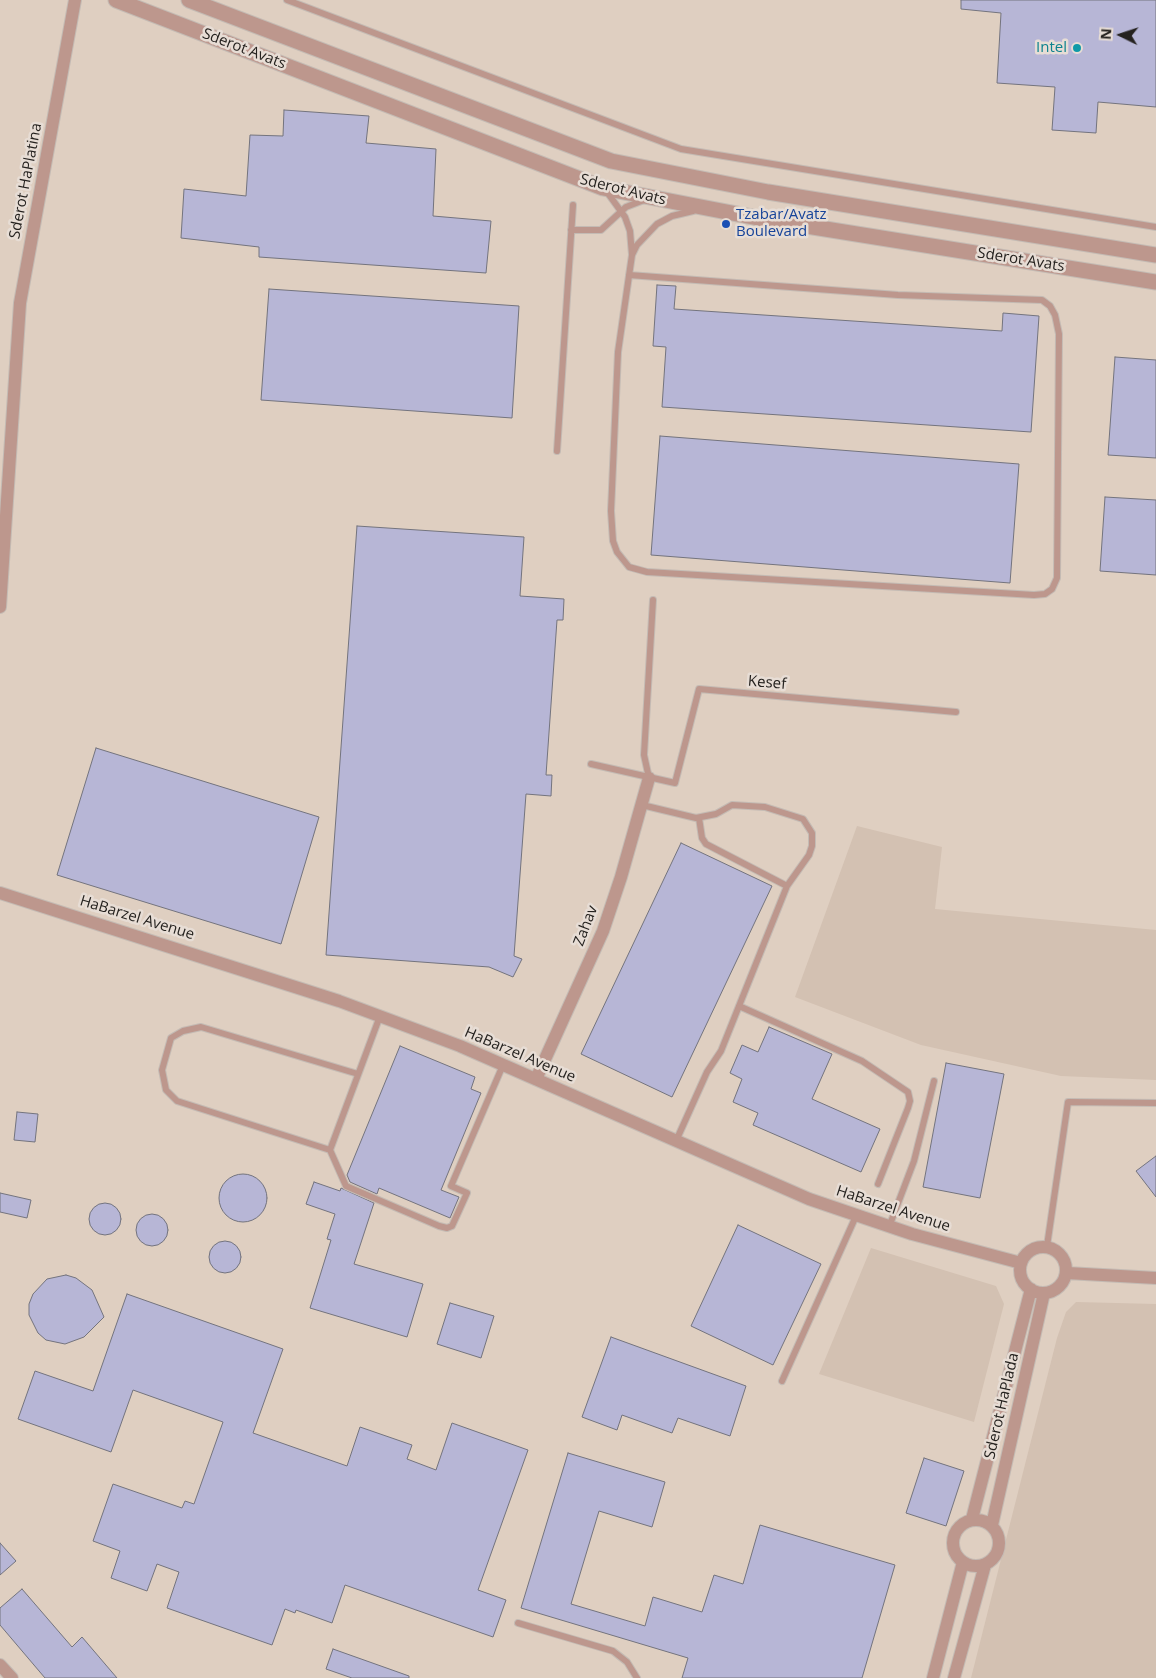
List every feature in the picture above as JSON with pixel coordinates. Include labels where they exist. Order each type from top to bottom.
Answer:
[{"type":"street","name":"Sderot HaPlatina","points":[[0,607],[20,303],[74,0]]},
{"type":"street","name":"Sderot Avats","points":[[116,0],[608,193],[1156,282]]},
{"type":"street","name":"Sderot Avats","points":[[188,0],[610,162],[768,192],[1156,255]]},
{"type":"street","name":"Zahav","points":[[536,1079],[603,931],[649,778]]},
{"type":"street","name":"HaBarzel Avenue","points":[[0,892],[210,958],[380,1016],[460,1046],[801,1195],[890,1227],[1021,1263]]},
{"type":"street","points":[[1040,1246],[1047,1246],[1054,1248],[1064,1259],[1066,1273],[1059,1287],[1044,1293],[1031,1290],[1021,1278],[1021,1263],[1028,1252],[1040,1246]]},
{"type":"street","points":[[1066,1273],[1156,1278]]},
{"type":"street","name":"Sderot HaPlada","points":[[972,1519],[1031,1290]]},
{"type":"street","name":"Sderot HaPlada","points":[[992,1526],[1044,1293]]},
{"type":"street","points":[[972,1519],[986,1521],[992,1526],[997,1532],[999,1546],[996,1554],[985,1564],[977,1566],[963,1562],[954,1552],[953,1538],[960,1525],[972,1519]]},
{"type":"street","points":[[933,1678],[963,1562]]},
{"type":"street","points":[[954,1678],[985,1564]]},
{"type":"street","points":[[0,1665],[12,1678]]},
{"type":"lane","points":[[287,0],[681,149],[1156,227]]},
{"type":"lane","points":[[608,193],[621,211],[630,231],[632,254],[629,275],[618,352],[611,512],[615,547],[623,562],[629,567],[647,572],[1034,596],[1044,594],[1052,589],[1057,578],[1059,334],[1055,315],[1050,306],[1042,300],[898,295],[629,275]]},
{"type":"lane","points":[[608,193],[614,211],[609,223]]},
{"type":"lane","points":[[571,230],[596,232],[633,203],[653,199]]},
{"type":"lane","points":[[557,451],[573,204]]},
{"type":"lane","points":[[632,254],[642,238],[665,219],[706,208]]},
{"type":"lane","points":[[591,764],[649,778],[644,756],[653,600]]},
{"type":"lane","name":"Kesef","points":[[649,778],[674,784],[699,689],[956,712]]},
{"type":"lane","points":[[642,805],[699,818],[740,804],[765,807],[803,819],[812,833],[812,846],[809,854],[787,886],[721,1051],[707,1072],[676,1140]]},
{"type":"lane","points":[[699,818],[702,838],[706,844],[787,886]]},
{"type":"lane","points":[[739,1006],[862,1061],[908,1092],[910,1101],[908,1108],[878,1184]]},
{"type":"lane","points":[[380,1016],[330,1150],[346,1186],[439,1226],[446,1228],[452,1226],[467,1193],[451,1186],[503,1065]]},
{"type":"lane","points":[[330,1150],[177,1101],[166,1090],[162,1070],[171,1038],[184,1031],[201,1027],[358,1074]]},
{"type":"lane","points":[[890,1227],[914,1161],[934,1081]]},
{"type":"lane","points":[[1047,1246],[1068,1102],[1156,1103]]},
{"type":"lane","points":[[782,1381],[856,1216]]},
{"type":"lane","points":[[518,1623],[613,1651],[627,1662],[637,1678]]},
{"type":"shaded area","points":[[0,0],[1156,0],[1156,1678],[0,1678]]},
{"type":"shaded area","points":[[857,826],[942,847],[935,909],[1156,930],[1156,1080],[1061,1076],[921,1045],[795,997]]},
{"type":"shaded area","points":[[871,1248],[996,1286],[1004,1304],[974,1422],[819,1374]]},
{"type":"shaded area","points":[[1076,1302],[1156,1304],[1156,1678],[971,1678],[1057,1338],[1066,1312]]},
{"type":"building","name":"Intel","points":[[961,0],[1156,0],[1156,107],[1098,102],[1096,133],[1052,130],[1055,87],[997,83],[1001,13],[961,9]]},
{"type":"building","points":[[284,110],[369,116],[366,143],[436,149],[433,216],[491,221],[486,273],[259,257],[259,247],[181,238],[184,189],[246,196],[250,135],[283,136]]},
{"type":"building","points":[[657,285],[676,286],[674,309],[1002,331],[1003,313],[1039,316],[1031,432],[662,407],[666,347],[653,346]]},
{"type":"building","points":[[269,289],[519,306],[512,418],[261,400]]},
{"type":"building","points":[[1115,357],[1156,360],[1156,458],[1108,455]]},
{"type":"building","points":[[660,436],[1019,464],[1010,583],[651,555]]},
{"type":"building","points":[[1105,497],[1156,500],[1156,575],[1100,571]]},
{"type":"building","points":[[357,526],[524,537],[520,596],[564,599],[563,620],[557,620],[546,775],[552,775],[551,796],[526,794],[514,956],[522,959],[513,977],[489,967],[326,955]]},
{"type":"building","points":[[96,748],[319,817],[281,944],[57,875]]},
{"type":"building","points":[[681,843],[772,886],[672,1097],[581,1054]]},
{"type":"building","points":[[769,1027],[832,1054],[812,1099],[880,1129],[861,1172],[753,1125],[758,1113],[733,1102],[742,1079],[730,1073],[742,1045],[758,1052]]},
{"type":"building","points":[[400,1046],[475,1077],[471,1089],[481,1093],[441,1190],[459,1197],[450,1218],[379,1188],[377,1194],[350,1182],[347,1175]]},
{"type":"building","points":[[946,1063],[1004,1074],[980,1198],[923,1187]]},
{"type":"building","points":[[17,1112],[38,1114],[35,1142],[14,1140]]},
{"type":"building","points":[[1156,1156],[1156,1197],[1136,1171]]},
{"type":"building","points":[[238,1174],[248,1174],[260,1181],[267,1193],[267,1203],[260,1215],[248,1222],[238,1222],[230,1218],[223,1211],[219,1203],[219,1193],[223,1185],[230,1178]]},
{"type":"building","points":[[314,1182],[340,1191],[341,1188],[374,1203],[354,1264],[423,1284],[407,1337],[310,1308],[331,1240],[327,1239],[335,1214],[306,1204]]},
{"type":"building","points":[[0,1193],[31,1200],[27,1218],[0,1212]]},
{"type":"building","points":[[105,1203],[111,1204],[116,1208],[120,1213],[120,1225],[116,1230],[111,1234],[105,1235],[99,1234],[94,1230],[90,1225],[89,1219],[90,1213],[94,1208],[99,1204]]},
{"type":"building","points":[[152,1214],[158,1215],[163,1219],[167,1224],[167,1236],[163,1241],[158,1245],[152,1246],[146,1245],[141,1241],[137,1236],[136,1230],[137,1224],[141,1219],[146,1215]]},
{"type":"building","points":[[738,1225],[821,1264],[773,1365],[691,1326]]},
{"type":"building","points":[[225,1241],[231,1242],[236,1246],[240,1251],[240,1263],[236,1268],[231,1272],[225,1273],[219,1272],[214,1268],[210,1263],[209,1257],[210,1251],[214,1246],[219,1242]]},
{"type":"building","points":[[66,1275],[76,1278],[92,1290],[104,1317],[84,1337],[65,1344],[46,1340],[38,1333],[29,1315],[29,1304],[33,1294],[47,1279]]},
{"type":"building","points":[[127,1294],[283,1349],[253,1433],[347,1466],[360,1427],[412,1445],[407,1459],[436,1470],[452,1423],[528,1450],[478,1590],[506,1600],[493,1637],[345,1585],[332,1623],[296,1610],[295,1613],[285,1609],[272,1645],[167,1608],[179,1572],[157,1564],[147,1591],[111,1578],[120,1551],[93,1541],[113,1484],[182,1508],[185,1501],[194,1504],[223,1422],[133,1390],[111,1452],[18,1419],[35,1371],[93,1391]]},
{"type":"building","points":[[450,1303],[494,1316],[481,1358],[437,1344]]},
{"type":"building","points":[[611,1337],[746,1386],[730,1436],[678,1418],[672,1433],[622,1415],[617,1430],[582,1417]]},
{"type":"building","points":[[568,1453],[665,1482],[652,1527],[599,1511],[571,1604],[645,1626],[653,1597],[702,1612],[714,1575],[743,1584],[760,1525],[895,1565],[862,1678],[682,1678],[688,1658],[521,1608]]},
{"type":"building","points":[[924,1458],[964,1471],[946,1526],[906,1513]]},
{"type":"building","points":[[0,1543],[16,1561],[0,1575]]},
{"type":"building","points":[[22,1589],[72,1647],[82,1637],[117,1678],[45,1678],[0,1625],[0,1608]]},
{"type":"building","points":[[333,1649],[409,1676],[409,1678],[352,1678],[326,1669]]},
{"type":"place","name":"Intel","points":[[1077,48]]},
{"type":"place","name":"Tzabar/Avatz Boulevard","points":[[726,224]]}]
